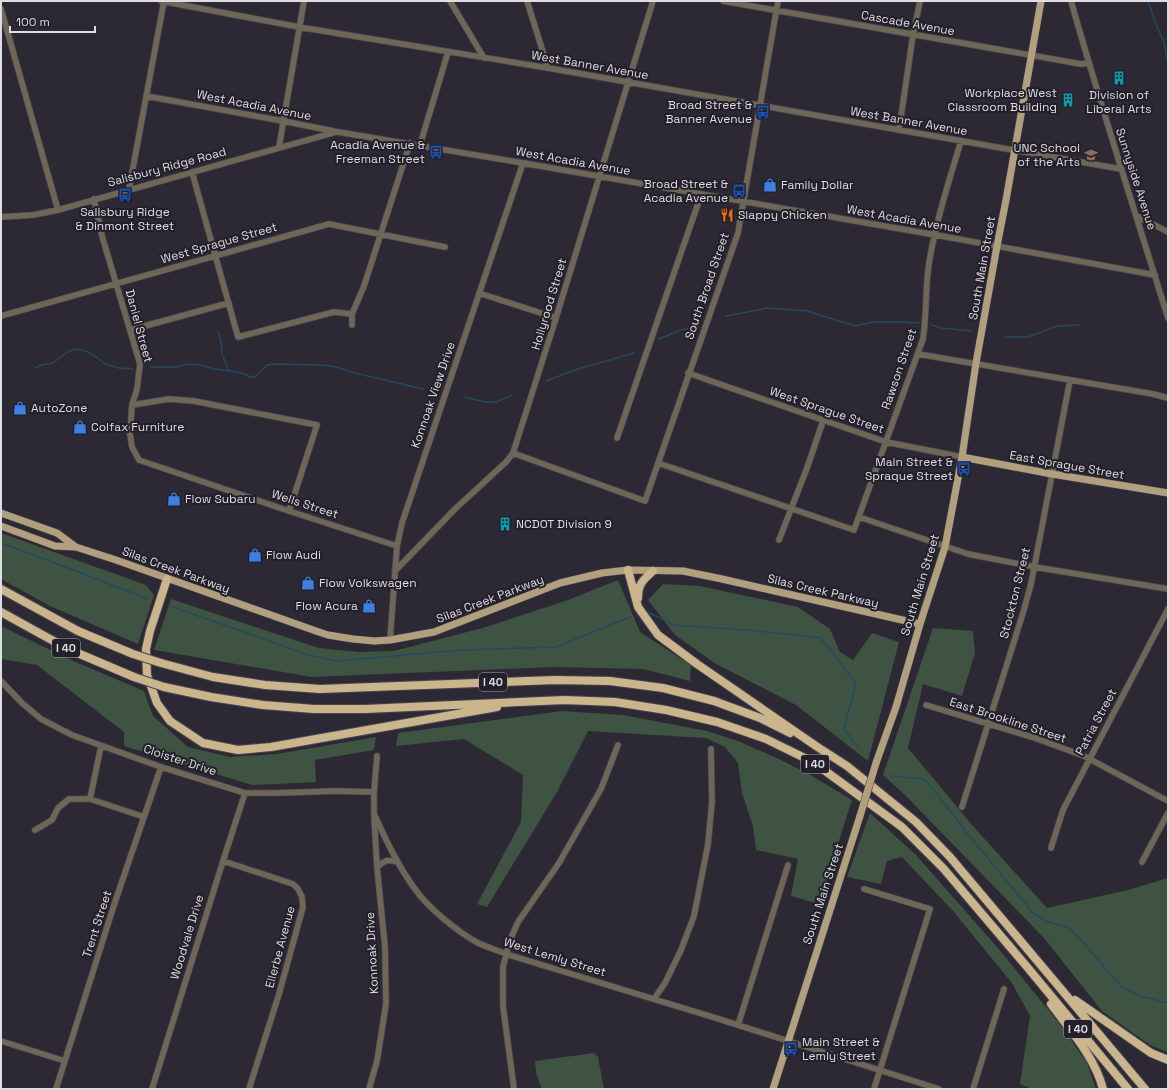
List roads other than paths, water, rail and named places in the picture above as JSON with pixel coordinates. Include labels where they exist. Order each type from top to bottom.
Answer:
[{"type":"highway","points":[[628,570],[638,607],[658,635],[697,664],[816,746]]},
{"type":"highway","points":[[638,607],[638,590],[642,581],[653,571]]},
{"type":"highway","points":[[167,579],[150,631],[146,650],[147,675],[158,703],[170,721],[203,743],[238,750],[271,747],[529,702]]},
{"type":"highway","name":"I 40","points":[[1,589],[78,631],[133,654],[213,677],[265,685],[320,689],[555,680],[610,682],[663,688],[714,701],[760,718],[816,746],[847,766],[916,822],[950,857],[1145,1089]]},
{"type":"highway","name":"I 40","points":[[1,612],[68,649],[134,677],[164,687],[211,697],[263,705],[314,709],[365,709],[564,700],[615,702],[666,710],[717,722],[759,737],[813,762],[902,827],[943,868],[1128,1089]]},
{"type":"highway","points":[[1028,968],[1094,1065],[1103,1089]]},
{"type":"highway","points":[[1066,994],[1151,1052],[1168,1060]]},
{"type":"main road","name":"South Main Street","points":[[772,1089],[876,763],[896,707],[920,624],[945,547],[962,457],[976,363],[1041,1]]},
{"type":"main road","name":"East Sprague Street","points":[[962,457],[1168,494]]},
{"type":"main road","name":"Silas Creek Parkway","points":[[1,513],[57,533],[76,547]]},
{"type":"main road","name":"Silas Creek Parkway","points":[[1,526],[55,546],[76,547],[328,635],[374,641],[390,640],[434,632],[560,583],[602,573],[628,570],[683,572],[722,579],[920,624]]},
{"type":"street","points":[[129,189],[163,1]]},
{"type":"street","name":"West Banner Avenue","points":[[163,1],[299,27],[548,68],[1121,169]]},
{"type":"street","points":[[280,147],[283,121],[304,1]]},
{"type":"street","points":[[450,1],[484,58]]},
{"type":"street","points":[[527,1],[548,68]]},
{"type":"street","name":"Hollyrood Street","points":[[395,571],[455,509],[514,453],[653,1]]},
{"type":"street","name":"Cascade Avenue","points":[[723,1],[1081,64],[1089,63]]},
{"type":"street","name":"South Broad Street","points":[[514,453],[645,501],[738,233],[778,1]]},
{"type":"street","points":[[898,130],[920,1]]},
{"type":"street","name":"Sunnyside Avenue","points":[[1071,1],[1121,169],[1167,314]]},
{"type":"street","points":[[1,9],[58,210]]},
{"type":"street","points":[[420,145],[448,52]]},
{"type":"street","name":"West Acadia Avenue","points":[[146,96],[338,132],[410,143],[1155,275]]},
{"type":"street","name":"Salisbury Ridge Road","points":[[1,218],[33,215],[58,210],[338,132]]},
{"type":"street","name":"Rawson Street","points":[[790,509],[854,530],[923,339],[926,324],[926,283],[934,235],[961,141]]},
{"type":"street","points":[[352,325],[352,314],[364,286],[410,143]]},
{"type":"street","name":"Konnoak View Drive","points":[[390,640],[397,546],[402,523],[523,163]]},
{"type":"street","points":[[192,172],[238,337],[334,312],[352,314]]},
{"type":"street","points":[[617,438],[701,194]]},
{"type":"street","name":"Daniel Street","points":[[94,199],[116,284],[140,364],[137,389],[132,405],[130,434],[132,447],[138,460]]},
{"type":"street","points":[[1137,216],[1168,232]]},
{"type":"street","name":"West Sprague Street","points":[[1,316],[329,224],[446,247]]},
{"type":"street","points":[[479,293],[556,318]]},
{"type":"street","points":[[130,330],[229,302]]},
{"type":"street","points":[[918,354],[1153,394],[1168,398]]},
{"type":"street","name":"West Sprague Street","points":[[688,374],[886,442],[962,457]]},
{"type":"street","name":"Stockton Street","points":[[962,807],[1023,613],[1035,567],[1070,380]]},
{"type":"street","points":[[132,405],[169,398],[194,401],[317,425],[289,511]]},
{"type":"street","points":[[779,540],[790,509],[808,468],[823,421]]},
{"type":"street","name":"Wells Street","points":[[138,460],[397,546]]},
{"type":"street","points":[[658,463],[790,509]]},
{"type":"street","points":[[859,517],[968,554],[1035,567],[1168,589]]},
{"type":"street","name":"Patria Street","points":[[1051,848],[1063,810],[1168,609]]},
{"type":"street","name":"Cloister Drive","points":[[1,681],[22,704],[41,719],[72,735],[162,767],[245,792],[374,792]]},
{"type":"street","name":"East Brookline Street","points":[[926,705],[1035,738],[1084,756],[1168,801]]},
{"type":"street","points":[[90,796],[101,746]]},
{"type":"street","points":[[514,1089],[503,1006],[502,967],[510,940],[518,922],[559,863],[601,789],[618,746]]},
{"type":"street","points":[[654,999],[665,983],[681,950],[694,916],[708,844],[712,802],[711,749]]},
{"type":"street","name":"Konnoak Drive","points":[[369,1089],[377,1061],[386,1004],[385,947],[377,867],[374,814],[377,756]]},
{"type":"street","name":"Trent Street","points":[[56,1089],[114,905],[162,767]]},
{"type":"street","name":"Woodvale Drive","points":[[152,1089],[245,792]]},
{"type":"street","points":[[35,830],[52,820],[58,808],[69,799],[90,796],[144,817]]},
{"type":"street","points":[[1142,862],[1168,813]]},
{"type":"street","name":"West Lemly Street","points":[[374,814],[398,862],[415,890],[438,914],[478,943],[506,954],[738,1025],[939,1089]]},
{"type":"street","points":[[377,867],[385,861],[391,860],[398,862]]},
{"type":"street","name":"Ellerbe Avenue","points":[[223,861],[293,884],[300,893],[304,905],[294,944],[249,1089]]},
{"type":"street","points":[[738,1025],[788,865]]},
{"type":"street","points":[[864,889],[930,909],[874,1089]]},
{"type":"street","points":[[973,1089],[1004,989]]},
{"type":"street","points":[[1,1041],[65,1060]]},
{"type":"waterway","points":[[1148,1],[1164,42],[1168,65]]},
{"type":"waterway","points":[[726,316],[768,308],[807,311],[855,326],[873,322],[920,323]]},
{"type":"waterway","points":[[931,325],[942,328],[972,331]]},
{"type":"waterway","points":[[1005,337],[1028,337],[1057,326],[1080,325]]},
{"type":"waterway","points":[[659,339],[690,328]]},
{"type":"waterway","points":[[218,331],[222,354],[229,371]]},
{"type":"waterway","points":[[36,368],[41,365],[53,363],[69,351],[77,349],[88,352],[105,364],[119,368],[133,369]]},
{"type":"waterway","points":[[546,381],[578,369],[634,353]]},
{"type":"waterway","points":[[151,367],[176,367],[188,364],[201,365],[255,377],[267,365],[323,365],[423,389]]},
{"type":"waterway","points":[[465,397],[485,402],[496,402],[512,395]]},
{"type":"waterway","points":[[1,543],[148,599]]},
{"type":"waterway","points":[[169,606],[305,654],[335,661],[462,650],[556,647],[630,617]]},
{"type":"waterway","points":[[647,612],[675,625],[758,631],[821,638],[856,683],[844,729],[859,749]]},
{"type":"waterway","points":[[891,776],[924,779],[1033,913],[1048,922],[1069,928],[1121,986],[1140,996],[1168,1003]]},
{"type":"place","name":"Division of Liberal Arts","points":[[1119,78]]},
{"type":"place","name":"Workplace West Classroom Building","points":[[1068,100]]},
{"type":"place","name":"Broad Street & Banner Avenue","points":[[763,112]]},
{"type":"place","name":"Acadia Avenue & Freeman Street","points":[[436,152]]},
{"type":"place","name":"UNC School of the Arts","points":[[1091,155]]},
{"type":"place","name":"Family Dollar","points":[[770,185]]},
{"type":"place","name":"Broad Street & Acadia Avenue","points":[[739,191]]},
{"type":"place","name":"Salisbury Ridge & Dinmont Street","points":[[125,195]]},
{"type":"place","name":"Slappy Chicken","points":[[727,215]]},
{"type":"place","name":"AutoZone","points":[[20,408]]},
{"type":"place","name":"Colfax Furniture","points":[[80,427]]},
{"type":"place","name":"Main Street & Spraque Street","points":[[964,469]]},
{"type":"place","name":"Flow Subaru","points":[[174,499]]},
{"type":"place","name":"NCDOT Division 9","points":[[505,524]]},
{"type":"place","name":"Flow Audi","points":[[255,555]]},
{"type":"place","name":"Flow Volkswagen","points":[[308,583]]},
{"type":"place","name":"Flow Acura","points":[[369,606]]},
{"type":"place","name":"Main Street & Lemly Street","points":[[791,1049]]}]
